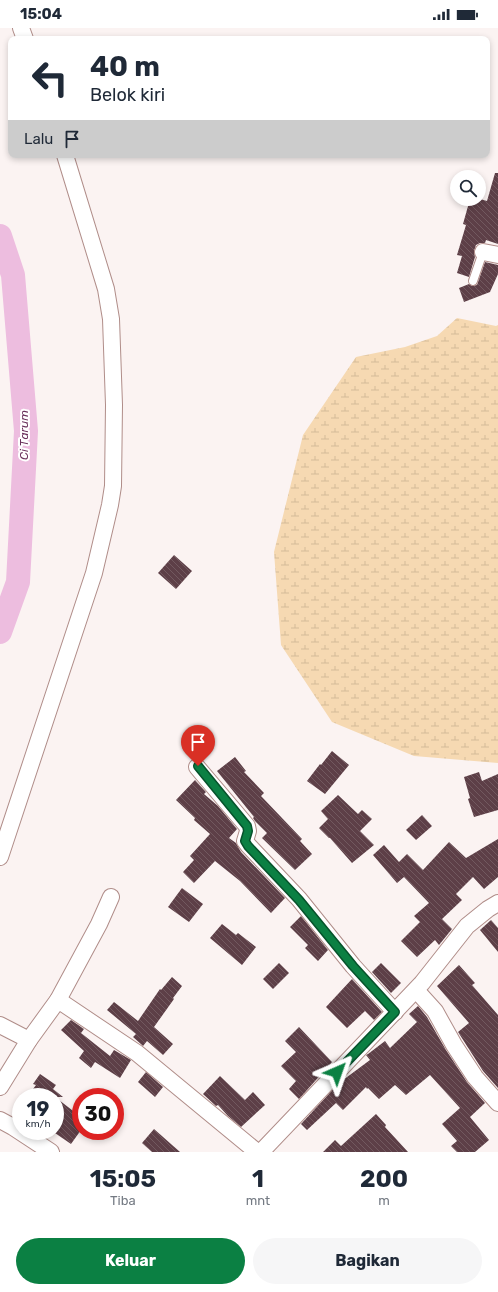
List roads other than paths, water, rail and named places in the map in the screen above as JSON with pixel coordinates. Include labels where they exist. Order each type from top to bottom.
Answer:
[{"type":"street","points":[[0,858],[94,573],[113,486],[114,405],[111,319],[106,289],[66,158]]},
{"type":"street","points":[[198,766],[247,826],[248,831],[245,841],[248,846],[295,895],[353,966],[395,1012]]},
{"type":"street","points":[[0,1087],[29,1040],[58,1000],[99,924],[111,897]]},
{"type":"street","points":[[261,1152],[347,1060],[416,990],[467,926],[488,909],[498,904]]},
{"type":"street","points":[[416,990],[435,1011],[454,1045],[475,1077],[498,1103]]},
{"type":"street","points":[[58,1000],[137,1053],[257,1152]]},
{"type":"street","points":[[0,1025],[29,1040]]},
{"type":"street","points":[[0,1120],[51,1152]]},
{"type":"lane","points":[[473,281],[490,254]]},
{"type":"waterway","name":"Ci Tarum","points":[[0,236],[13,275],[26,431],[18,582],[0,632]]}]
